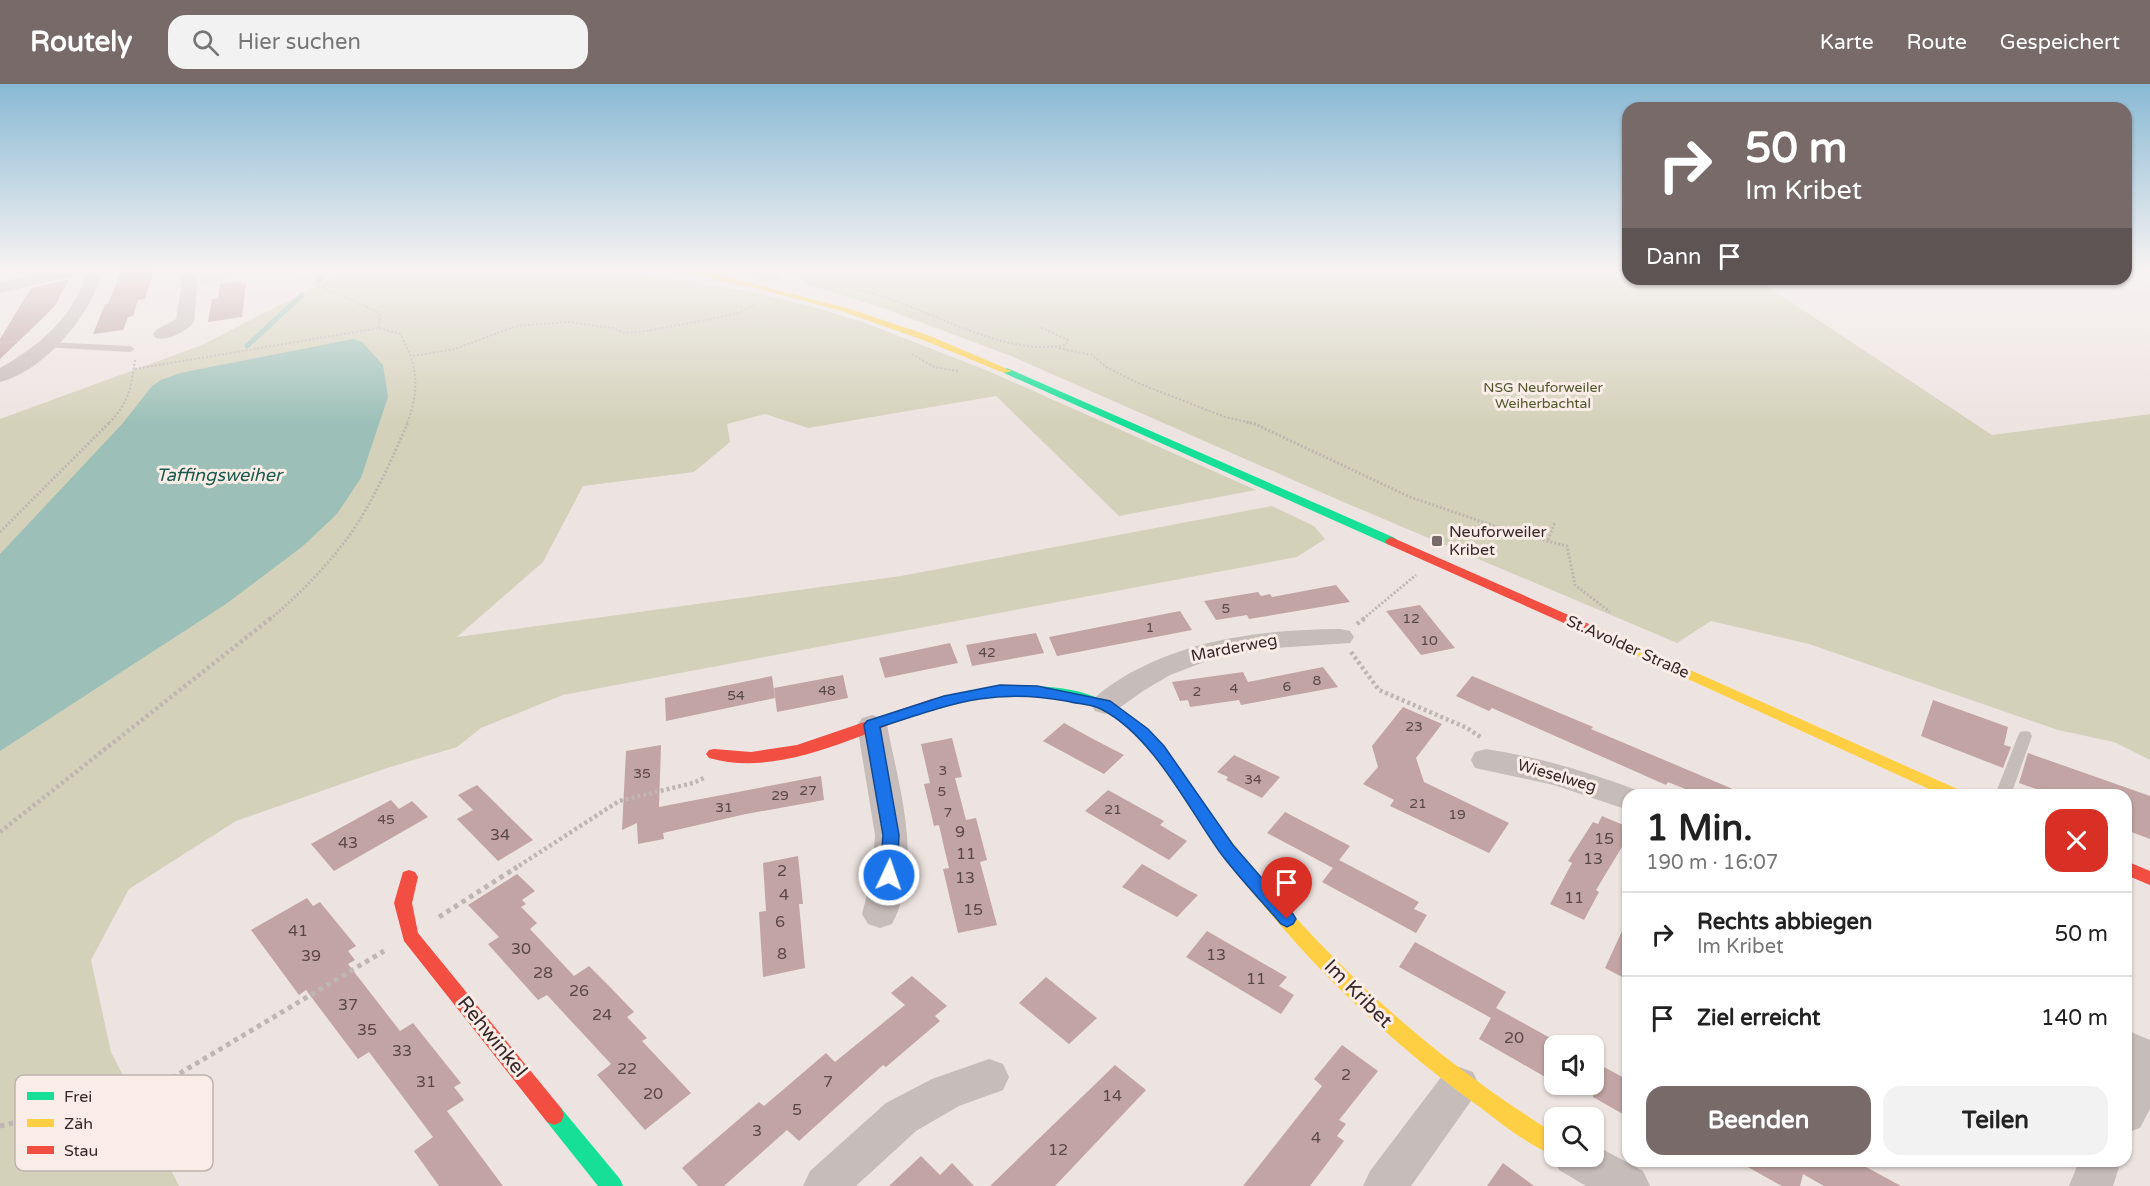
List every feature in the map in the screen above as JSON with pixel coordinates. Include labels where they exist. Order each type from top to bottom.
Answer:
[{"type":"main road","name":"St.Avolder Straße","points":[[885,320],[947,344],[1432,561],[1793,719],[1943,789]]},
{"type":"main road","name":"Im Kribet","points":[[714,754],[744,758],[780,755],[944,701],[1000,690],[1037,691],[1105,704],[1126,718],[1158,750],[1227,849],[1302,937],[1361,999],[1459,1085],[1544,1139]]},
{"type":"main road","points":[[2132,870],[2150,878]]},
{"type":"main road","name":"Rehwinkel","points":[[410,877],[403,903],[410,936],[612,1186]]},
{"type":"street","points":[[0,376],[47,345],[68,320]]},
{"type":"street","points":[[162,334],[185,320]]},
{"type":"street","name":"Marderweg","points":[[1105,704],[1130,684],[1165,664],[1196,653],[1264,641],[1340,637]]},
{"type":"street","points":[[872,725],[891,835],[889,875],[880,914]]},
{"type":"street","name":"Wieselweg","points":[[1486,760],[1525,765],[1578,779],[1622,797]]},
{"type":"street","points":[[2132,1050],[2150,1060]]},
{"type":"street","points":[[2132,1103],[2150,1069]]},
{"type":"street","points":[[825,1186],[901,1117],[946,1092],[989,1077]]},
{"type":"street","points":[[1385,1186],[1459,1085]]},
{"type":"street","points":[[1594,1167],[1628,1186]]},
{"type":"street","points":[[2091,1186],[2098,1167]]},
{"type":"lane","points":[[47,345],[130,349]]},
{"type":"lane","points":[[2005,789],[2025,736]]},
{"type":"path","points":[[378,328],[380,320]]},
{"type":"path","points":[[413,356],[454,349],[516,326],[568,322],[613,328],[624,333],[698,320]]},
{"type":"path","points":[[948,320],[998,340],[1092,355],[1106,367],[1138,383],[1225,417],[1255,424],[1410,497],[1509,531],[1567,546],[1575,585],[1611,614]]},
{"type":"path","points":[[1040,327],[1068,340],[1066,345],[1056,348]]},
{"type":"path","points":[[0,532],[118,414],[130,394],[135,369],[378,328],[400,334],[413,356],[419,379],[417,395],[403,433],[350,535],[322,568],[271,618],[0,832]]},
{"type":"path","points":[[1548,540],[1555,522]]},
{"type":"path","points":[[1432,561],[1340,637],[1379,690],[1467,728],[1525,765]]},
{"type":"path","points":[[177,1075],[410,936],[619,801],[638,794],[693,783],[744,758]]},
{"type":"path","points":[[0,1126],[15,1123]]},
{"type":"green space","points":[[250,320],[857,320],[986,370],[1256,490],[1119,516],[996,396],[808,428],[765,414],[727,424],[730,442],[694,472],[583,486],[543,562],[457,637],[901,576],[1272,506],[1314,526],[1325,539],[1297,557],[563,695],[481,728],[457,747],[387,768],[236,821],[129,889],[91,960],[111,1052],[123,1075],[15,1075],[15,1171],[171,1171],[179,1186],[0,1186],[0,419],[202,345]]},
{"type":"green space","name":"NSG Neuforweiler Weiherbachtal","points":[[916,320],[1819,320],[1992,435],[2150,414],[2150,760],[2114,742],[2058,730],[1809,644],[1711,621],[1677,643],[1334,498],[1011,356]]},
{"type":"water","name":"Taffingsweiher","points":[[353,339],[362,342],[383,365],[388,397],[361,478],[337,514],[303,546],[226,604],[0,751],[0,554],[123,423],[152,386],[161,380],[180,373]]},
{"type":"building","points":[[11,320],[40,320],[0,359],[0,339]]},
{"type":"building","points":[[98,320],[127,320],[123,330],[93,334]]},
{"type":"building","points":[[1336,585],[1350,602],[1249,619],[1247,615],[1216,620],[1204,601],[1258,592],[1261,596],[1270,594],[1272,597]]},
{"type":"building","points":[[1420,605],[1455,648],[1421,655],[1386,611]]},
{"type":"building","points":[[1180,611],[1192,630],[1057,656],[1049,637]]},
{"type":"building","points":[[1036,633],[1044,653],[972,666],[966,645]]},
{"type":"building","points":[[950,643],[958,663],[885,678],[879,658]]},
{"type":"building","points":[[1323,667],[1338,687],[1241,705],[1239,700],[1190,707],[1188,700],[1180,701],[1172,682],[1243,672],[1248,682]]},
{"type":"building","points":[[843,675],[848,698],[777,712],[774,688]]},
{"type":"building","points":[[772,676],[775,698],[666,721],[665,698]]},
{"type":"building","points":[[1472,676],[1733,789],[1685,789],[1668,782],[1666,785],[1492,708],[1489,711],[1456,696]]},
{"type":"building","points":[[1933,700],[2008,727],[2004,745],[2011,747],[2003,768],[1921,736]]},
{"type":"building","points":[[1403,707],[1442,724],[1416,758],[1424,782],[1509,823],[1489,853],[1390,806],[1394,800],[1363,784],[1378,767],[1372,746]]},
{"type":"building","points":[[1064,723],[1124,755],[1104,774],[1043,741]]},
{"type":"building","points":[[952,738],[962,777],[955,778],[966,820],[976,818],[987,860],[980,862],[997,925],[958,933],[943,869],[949,868],[939,825],[934,826],[924,784],[930,783],[921,744]]},
{"type":"building","points":[[661,745],[659,807],[821,776],[824,800],[746,814],[663,833],[664,839],[638,844],[637,823],[622,830],[626,751]]},
{"type":"building","points":[[2028,753],[2130,789],[2036,789],[2019,783]]},
{"type":"building","points":[[1234,755],[1280,777],[1262,798],[1226,780],[1228,777],[1217,772]]},
{"type":"building","points":[[477,785],[533,840],[498,861],[457,819],[473,810],[458,795]]},
{"type":"building","points":[[1108,790],[1164,821],[1160,825],[1187,841],[1169,860],[1085,811]]},
{"type":"building","points":[[2132,790],[2150,796],[2150,839],[2132,832]]},
{"type":"building","points":[[391,800],[399,809],[412,801],[428,817],[334,871],[311,844]]},
{"type":"building","points":[[1285,812],[1350,846],[1333,868],[1267,833]]},
{"type":"building","points":[[1602,816],[1622,824],[1622,847],[1596,890],[1599,892],[1584,920],[1550,904],[1572,863],[1568,861],[1593,822],[1598,824]]},
{"type":"building","points":[[798,856],[803,904],[799,904],[805,968],[763,977],[759,912],[766,911],[763,863]]},
{"type":"building","points":[[1339,860],[1419,902],[1414,909],[1427,915],[1416,933],[1322,882]]},
{"type":"building","points":[[1142,864],[1198,895],[1177,917],[1122,887]]},
{"type":"building","points":[[517,874],[535,891],[522,900],[526,904],[521,907],[537,923],[530,929],[574,976],[589,966],[611,988],[634,1012],[627,1017],[647,1038],[642,1041],[691,1093],[645,1130],[597,1075],[611,1064],[547,995],[538,1000],[488,944],[499,937],[468,905]]},
{"type":"building","points":[[307,898],[313,906],[320,902],[356,946],[348,951],[355,960],[348,964],[400,1031],[413,1023],[461,1083],[454,1087],[464,1100],[447,1111],[503,1186],[439,1186],[414,1151],[433,1137],[369,1052],[358,1059],[306,990],[299,995],[251,930]]},
{"type":"building","points":[[1207,931],[1287,977],[1279,986],[1294,995],[1281,1014],[1186,957]]},
{"type":"building","points":[[1622,931],[1622,977],[1605,968]]},
{"type":"building","points":[[1415,942],[1506,992],[1496,1008],[1545,1035],[1544,1076],[1479,1039],[1491,1018],[1399,967]]},
{"type":"building","points":[[912,976],[947,1006],[935,1016],[940,1021],[886,1067],[883,1065],[799,1141],[787,1130],[724,1186],[698,1186],[682,1168],[759,1102],[764,1106],[826,1053],[835,1062],[905,1005],[891,993]]},
{"type":"building","points":[[1046,977],[1097,1018],[1069,1044],[1019,1003]]},
{"type":"building","points":[[1342,1045],[1378,1071],[1339,1120],[1346,1124],[1337,1136],[1344,1141],[1310,1186],[1243,1186],[1322,1086],[1314,1079]]},
{"type":"building","points":[[1115,1065],[1146,1090],[1055,1186],[990,1186]]},
{"type":"building","points":[[1604,1067],[1622,1077],[1622,1114],[1593,1097],[1593,1095],[1604,1095]]},
{"type":"building","points":[[921,1156],[940,1175],[952,1163],[974,1186],[889,1186]]},
{"type":"building","points":[[1503,1163],[1534,1186],[1487,1186]]},
{"type":"building","points":[[1748,1167],[1866,1167],[1901,1186],[1824,1186],[1803,1174],[1800,1186],[1782,1186]]},
{"type":"waterway","points":[[247,346],[275,320]]},
{"type":"traffic: fast","points":[[1007,371],[1391,541]]},
{"type":"traffic: fast","points":[[1000,690],[1046,691],[1082,698],[1111,709],[1135,726],[1155,747],[1219,837]]},
{"type":"traffic: fast","points":[[554,1115],[612,1186]]},
{"type":"traffic: slow","points":[[878,320],[1007,371]]},
{"type":"traffic: slow","points":[[1616,641],[1943,789]]},
{"type":"traffic: slow","points":[[1219,837],[1291,926],[1371,1008],[1459,1081],[1544,1139]]},
{"type":"traffic: jam","points":[[1391,541],[1616,641]]},
{"type":"traffic: jam","points":[[714,754],[751,757],[797,751],[937,702],[1000,690]]},
{"type":"traffic: jam","points":[[2132,870],[2150,878]]},
{"type":"traffic: jam","points":[[409,877],[403,903],[410,936],[554,1115]]},
{"type":"place","name":"Neuforweiler Kribet","points":[[1437,541]]},
{"type":"route","points":[[889,875],[891,835],[872,725],[944,701],[975,694],[1000,690],[1037,691],[1105,704],[1143,733],[1158,750],[1227,849],[1287,919]]}]
